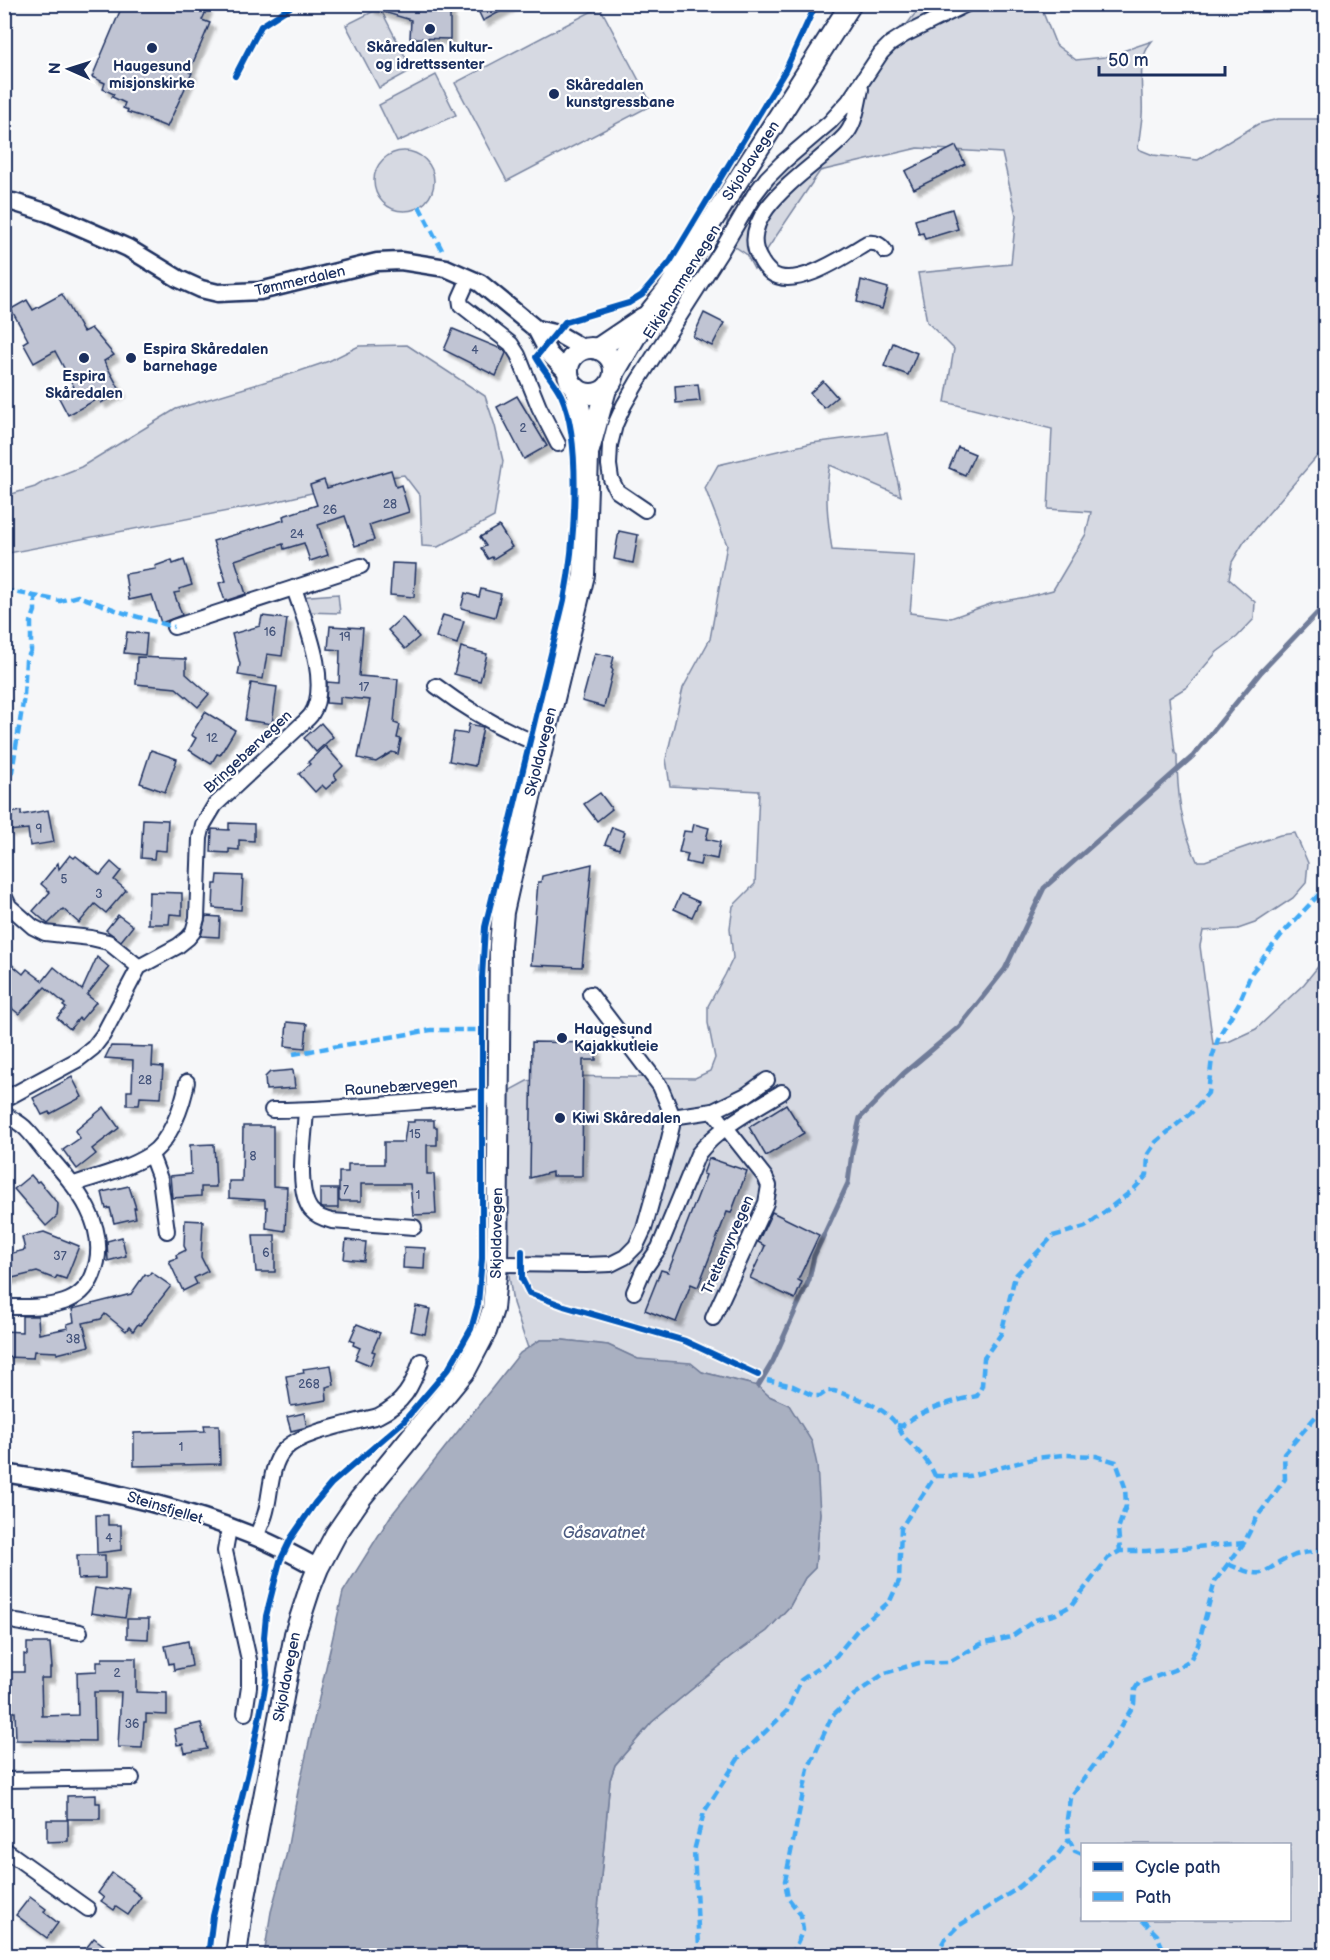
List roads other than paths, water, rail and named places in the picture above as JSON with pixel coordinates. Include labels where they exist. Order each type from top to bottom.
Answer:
[{"type":"main road","name":"Skjoldavegen","points":[[588,456],[610,381],[648,315],[667,291],[851,4]]},
{"type":"main road","name":"Skjoldavegen","points":[[591,349],[648,315]]},
{"type":"main road","points":[[591,349],[610,357],[610,381],[591,394],[583,392],[572,381],[572,359],[577,353],[591,349]]},
{"type":"main road","name":"Skjoldavegen","points":[[236,1956],[241,1918],[295,1634],[318,1568],[336,1534],[360,1499],[465,1371],[486,1331],[493,1309],[497,1264],[498,977],[503,912],[584,574],[588,456],[572,381]]},
{"type":"street","name":"Eikjehammervegen","points":[[645,510],[616,491],[611,480],[610,445],[615,425],[624,405],[767,178],[830,122],[849,101],[881,53],[890,44],[967,4]]},
{"type":"street","points":[[863,82],[851,128],[834,146],[793,180],[775,200],[755,230],[754,242],[756,252],[765,268],[773,275],[783,279],[795,279],[815,271],[867,243],[874,242],[885,251]]},
{"type":"street","name":"Tømmerdalen","points":[[4,202],[13,202],[48,213],[128,248],[179,279],[201,289],[218,292],[260,291],[377,262],[401,261],[446,268],[469,278],[504,301],[536,329],[549,354],[572,381]]},
{"type":"street","points":[[469,278],[460,298],[461,305],[511,344],[558,444]]},
{"type":"street","name":"Tømmerdalen","points":[[536,329],[558,334],[591,349]]},
{"type":"street","points":[[174,627],[361,566]]},
{"type":"street","name":"Bringebærvegen","points":[[139,967],[178,946],[193,932],[197,918],[200,838],[207,815],[214,805],[312,714],[318,686],[317,664],[294,588]]},
{"type":"street","points":[[436,686],[473,712],[518,736],[543,746]]},
{"type":"street","points":[[4,1102],[7,1098],[79,1059],[93,1048],[103,1035],[139,967],[108,942],[45,933],[33,927],[6,904]]},
{"type":"street","points":[[497,1264],[610,1264],[626,1257],[636,1246],[644,1229],[668,1143],[672,1117],[668,1100],[660,1086],[590,994]]},
{"type":"street","points":[[672,1117],[713,1111],[746,1095],[766,1080]]},
{"type":"street","points":[[74,1184],[151,1155],[170,1129],[185,1095],[187,1082]]},
{"type":"street","points":[[634,1292],[643,1271],[659,1248],[698,1154],[725,1127],[782,1092]]},
{"type":"street","name":"Raunebærvegen","points":[[272,1110],[306,1110],[498,1096]]},
{"type":"street","points":[[306,1110],[303,1183],[305,1198],[311,1210],[321,1218],[332,1221],[414,1227]]},
{"type":"street","name":"Trettemyrvegen","points":[[713,1111],[765,1177],[769,1186],[768,1195],[713,1318]]},
{"type":"street","points":[[4,1114],[26,1129],[74,1184],[86,1202],[99,1248],[97,1266],[90,1283],[78,1295],[64,1302],[42,1306],[4,1307]]},
{"type":"street","points":[[151,1155],[160,1179],[167,1231]]},
{"type":"street","points":[[256,1537],[266,1514],[275,1468],[282,1451],[294,1441],[388,1411],[399,1402],[412,1385],[421,1361]]},
{"type":"street","name":"Steinsfjellet","points":[[4,1473],[115,1494],[229,1528],[256,1537],[318,1568]]},
{"type":"street","points":[[229,1528],[225,1551],[249,1660],[249,1687],[245,1713]]},
{"type":"street","points":[[4,1617],[16,1622],[80,1632]]},
{"type":"street","points":[[4,1780],[132,1778]]},
{"type":"street","points":[[4,1849],[88,1909]]},
{"type":"water","name":"Gåsavatnet","points":[[540,1340],[608,1345],[638,1359],[691,1363],[702,1372],[758,1386],[769,1396],[789,1405],[812,1442],[817,1465],[820,1513],[815,1568],[805,1578],[790,1606],[767,1631],[732,1656],[652,1722],[615,1765],[610,1780],[595,1941],[596,1955],[264,1955],[271,1912],[286,1856],[298,1791],[343,1592],[390,1517],[520,1353]]},
{"type":"waterway","points":[[758,1386],[773,1361],[809,1280],[814,1256],[848,1183],[860,1118],[903,1074],[959,1027],[1005,969],[1044,888],[1193,756],[1261,672],[1326,604]]},
{"type":"place","name":"Skåredalen kultur- og idrettssenter","points":[[430,29]]},
{"type":"place","name":"Haugesund misjonskirke","points":[[152,48]]},
{"type":"place","name":"Skåredalen kunstgressbane","points":[[554,94]]},
{"type":"place","name":"Espira Skåredalen","points":[[84,358]]},
{"type":"place","name":"Espira Skåredalen barnehage","points":[[131,358]]},
{"type":"place","name":"Haugesund Kajakkutleie","points":[[562,1038]]},
{"type":"place","name":"Kiwi Skåredalen","points":[[560,1118]]}]
